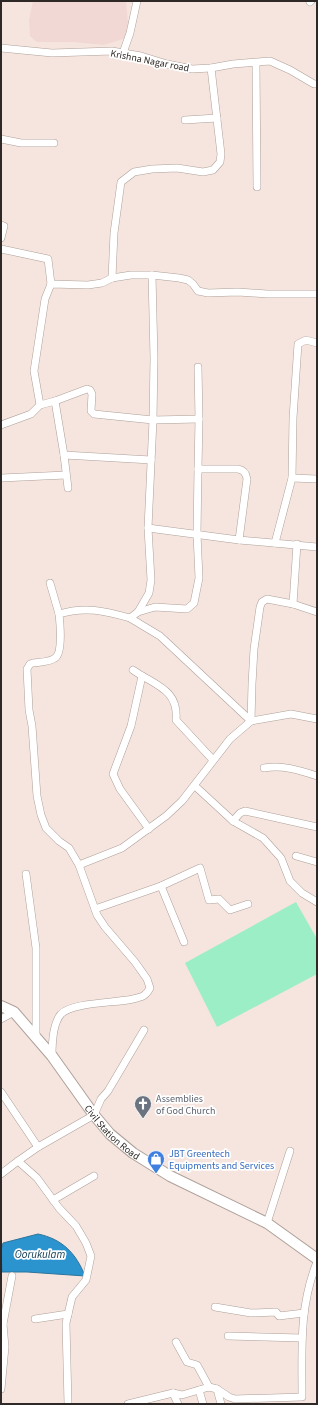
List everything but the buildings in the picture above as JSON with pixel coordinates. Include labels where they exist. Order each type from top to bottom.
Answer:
[{"type":"main road","name":"Civil Station Road","points":[[1,1006],[14,1012],[52,1056],[94,1115],[110,1134],[133,1153],[170,1176],[267,1223],[317,1260]]},
{"type":"street","points":[[123,53],[130,33],[137,1]]},
{"type":"street","name":"Krishna Nagar road","points":[[1,48],[52,54],[112,51],[141,56],[192,69],[270,61],[314,84],[317,84]]},
{"type":"street","points":[[256,63],[257,187]]},
{"type":"street","points":[[112,278],[114,233],[121,182],[134,172],[152,169],[177,168],[203,172],[213,170],[220,162],[221,154],[211,68]]},
{"type":"street","points":[[185,120],[217,118]]},
{"type":"street","points":[[1,140],[21,143],[54,143]]},
{"type":"street","points":[[1,225],[4,226],[1,238]]},
{"type":"street","points":[[1,249],[48,259],[51,284],[45,299],[34,371],[40,406]]},
{"type":"street","points":[[51,284],[88,285],[102,283],[112,278],[131,275],[152,275],[188,280],[194,284],[198,291],[208,293],[238,292],[268,294],[317,294]]},
{"type":"street","points":[[138,612],[149,593],[151,580],[148,528],[154,358],[152,275]]},
{"type":"street","points":[[275,543],[292,478],[293,418],[298,344],[306,340],[317,343]]},
{"type":"street","points":[[130,618],[138,612],[155,607],[187,609],[194,604],[199,578],[197,534],[199,419],[198,367]]},
{"type":"street","points":[[1,425],[31,414],[40,406],[56,402],[87,389],[90,390],[92,394],[91,410],[94,414],[153,420],[199,419]]},
{"type":"street","points":[[56,402],[68,488]]},
{"type":"street","points":[[64,455],[151,460]]},
{"type":"street","points":[[198,469],[238,469],[244,471],[246,474],[247,479],[239,540]]},
{"type":"street","points":[[1,478],[66,475]]},
{"type":"street","points":[[292,478],[317,479]]},
{"type":"street","points":[[148,528],[239,540],[297,544],[317,547]]},
{"type":"street","points":[[293,604],[297,544]]},
{"type":"street","points":[[50,583],[60,614],[60,650],[57,657],[54,659],[30,664],[27,669],[29,710],[32,726],[37,796],[41,815],[46,828],[59,841],[69,848],[79,865],[95,909],[104,927],[135,962],[147,979],[150,988],[147,995],[142,997],[123,1002],[82,1006],[62,1014],[57,1021],[52,1042],[52,1056]]},
{"type":"street","points":[[252,722],[254,649],[262,602],[267,599],[293,604],[317,612]]},
{"type":"street","points":[[60,614],[74,610],[98,610],[130,618],[160,636],[252,722]]},
{"type":"street","points":[[133,670],[162,687],[174,701],[177,710],[176,720],[213,760]]},
{"type":"street","points":[[142,676],[131,726],[113,774],[120,789],[149,829]]},
{"type":"street","points":[[79,865],[122,848],[149,829],[182,801],[230,739],[252,722],[291,714],[317,719]]},
{"type":"street","points":[[264,768],[291,768],[317,776]]},
{"type":"street","points":[[195,786],[233,821],[263,838],[281,858],[290,881],[302,893],[317,902]]},
{"type":"street","points":[[233,821],[240,813],[245,811],[317,827]]},
{"type":"street","points":[[296,856],[317,862]]},
{"type":"street","points":[[95,909],[161,886],[200,868],[209,900],[220,899],[230,910],[248,904]]},
{"type":"street","points":[[26,874],[36,948],[36,1038]]},
{"type":"street","points":[[161,886],[184,942]]},
{"type":"street","points":[[1,1019],[14,1012]]},
{"type":"street","points":[[1,1174],[38,1147],[94,1115],[101,1099],[108,1091],[144,1030]]},
{"type":"street","points":[[1,1092],[38,1147]]},
{"type":"street","points":[[267,1223],[290,1151]]},
{"type":"street","points":[[18,1162],[37,1178],[53,1200],[76,1226],[86,1243],[91,1256],[86,1280],[72,1297],[66,1323],[68,1404]]},
{"type":"street","points":[[53,1200],[94,1176]]},
{"type":"street","points":[[128,1404],[173,1393],[182,1395],[209,1387],[217,1389],[229,1397],[253,1401],[303,1401],[302,1338],[304,1313],[310,1281],[317,1260]]},
{"type":"street","points":[[1,1389],[3,1346],[2,1323],[12,1276]]},
{"type":"street","points":[[215,1307],[250,1313],[276,1312],[279,1316],[304,1313]]},
{"type":"street","points":[[35,1319],[68,1314]]},
{"type":"street","points":[[228,1336],[302,1338]]},
{"type":"street","points":[[176,1342],[187,1362],[197,1366],[209,1387]]},
{"type":"street","points":[[217,1389],[221,1404]]},
{"type":"street","points":[[199,1390],[203,1404]]},
{"type":"street","points":[[173,1393],[178,1404]]},
{"type":"shaded area","points":[[33,1],[126,1],[128,24],[126,38],[104,45],[74,42],[37,42],[30,36],[29,20]]},
{"type":"green space","points":[[296,902],[317,939],[317,974],[217,1027],[185,963]]},
{"type":"water","name":"Oorukulam","points":[[38,1234],[54,1239],[67,1248],[77,1260],[85,1276],[27,1272],[2,1272],[1,1250],[3,1243]]},
{"type":"place","name":"Assemblies of God Church","points":[[143,1119]]},
{"type":"place","name":"JBT Greentech Equipments and Services","points":[[156,1174]]}]
